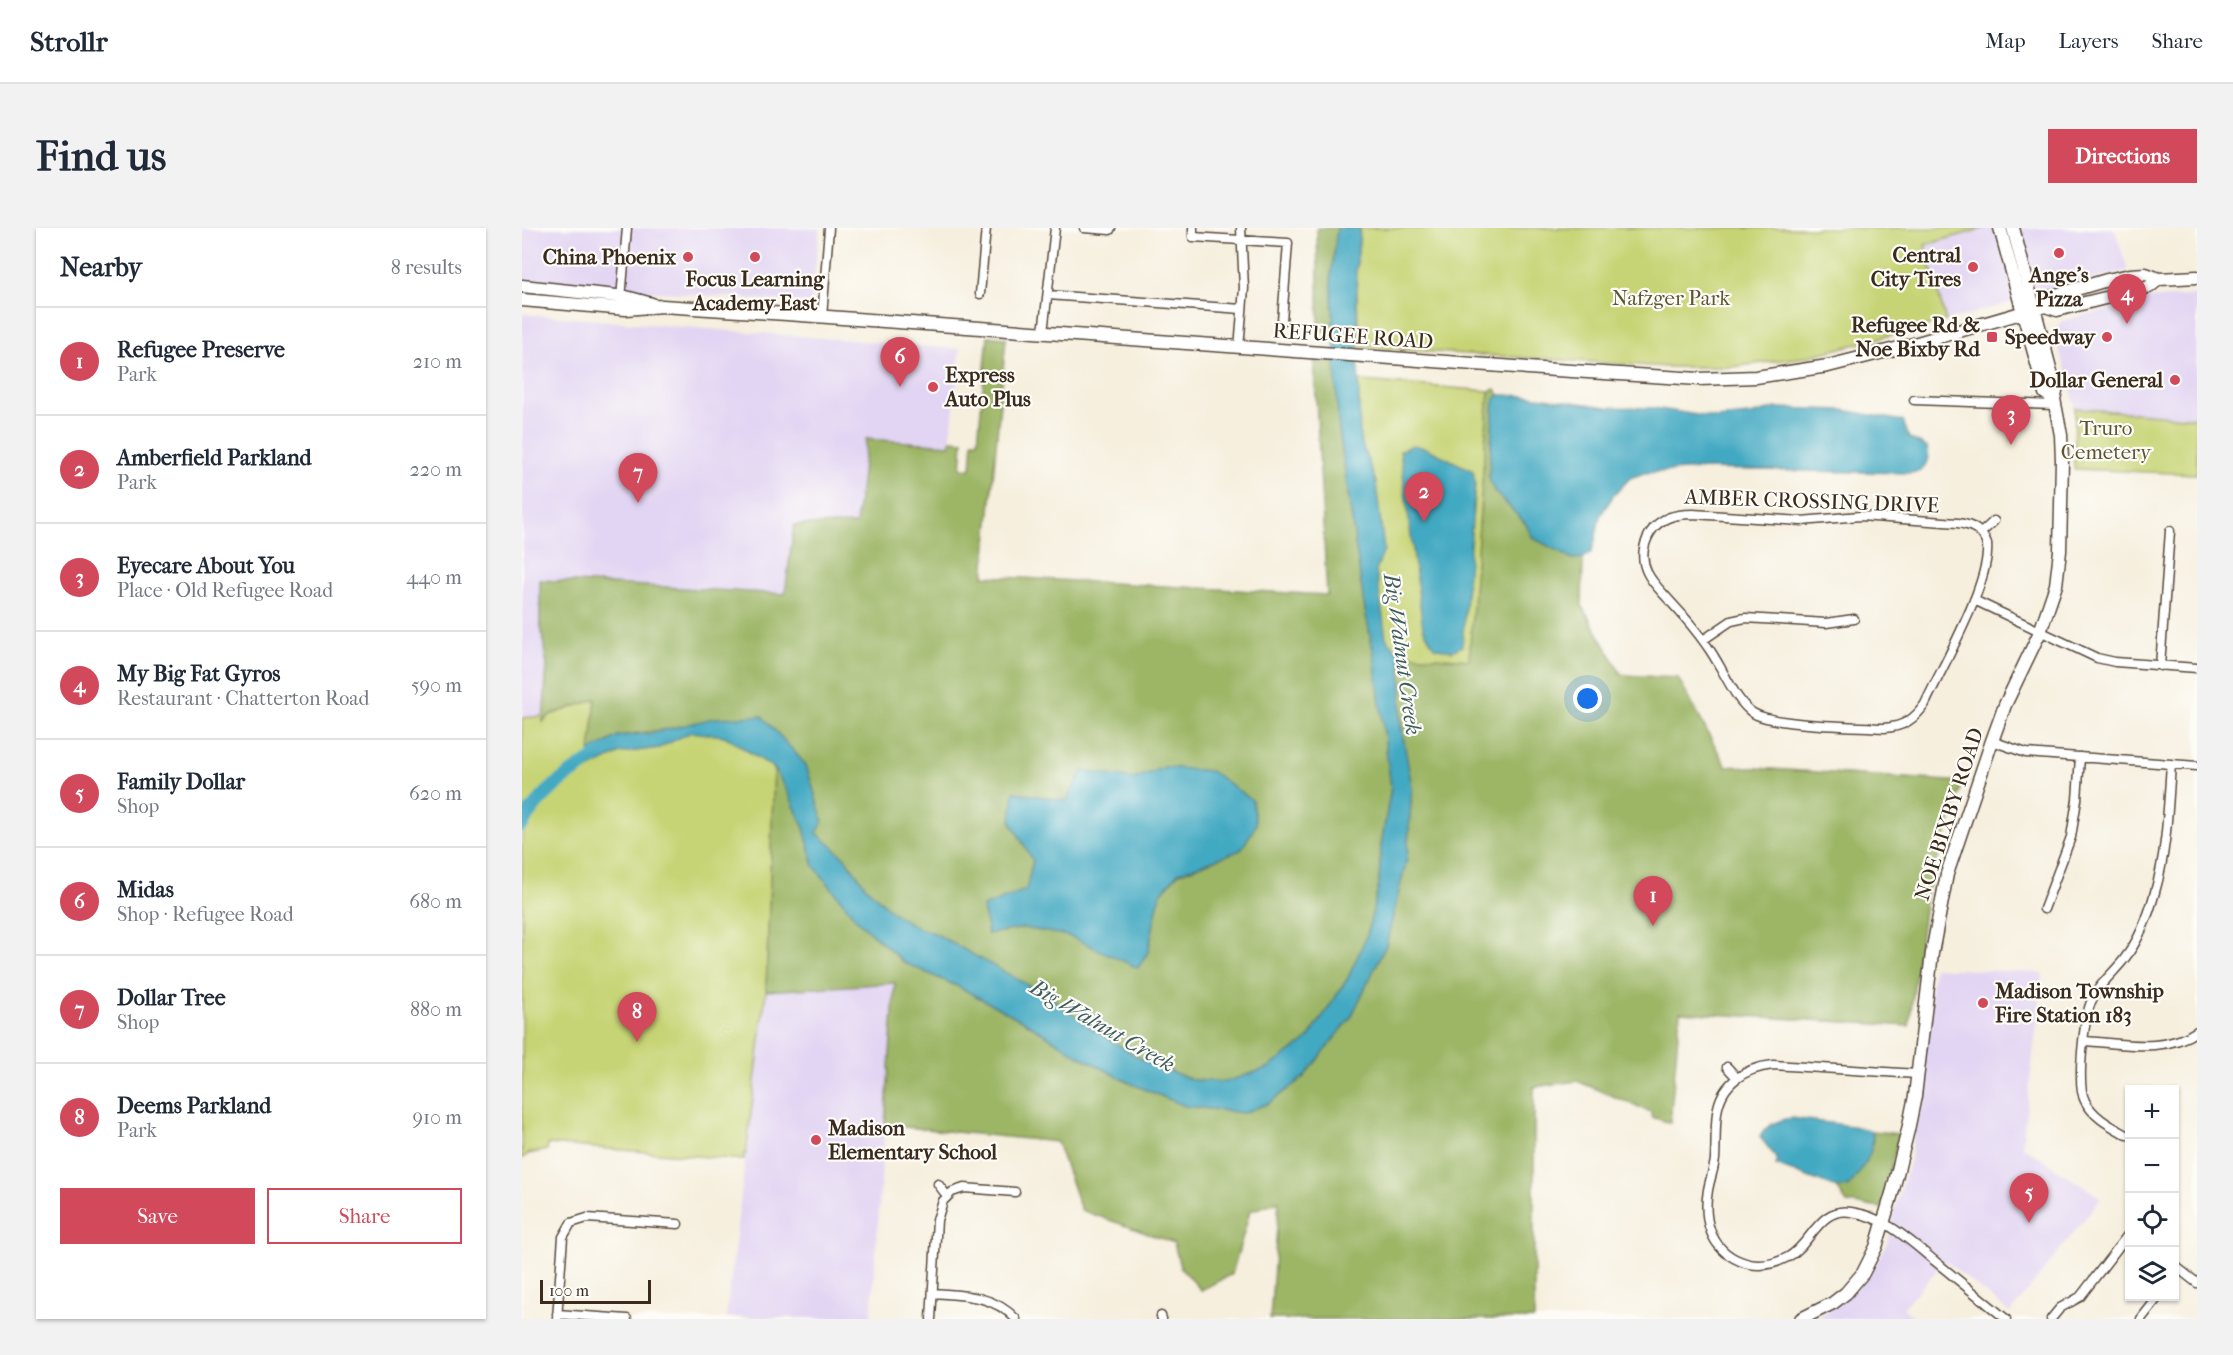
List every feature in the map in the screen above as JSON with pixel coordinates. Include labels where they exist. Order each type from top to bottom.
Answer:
[{"type":"main road","name":"NOE BIXBY ROAD","points":[[2000,228],[2034,309]]},
{"type":"main road","name":"NOE BIXBY ROAD","points":[[1801,1319],[1833,1303],[1854,1284],[1873,1255],[1908,1130],[1932,953],[1942,893],[1952,855],[2005,705],[2040,632],[2054,593],[2059,565],[2062,446],[2054,402],[2056,391],[2013,228]]},
{"type":"main road","name":"REFUGEE ROAD","points":[[522,286],[621,302],[662,306],[1667,378],[1756,377],[1845,362],[2034,309],[2057,310],[2149,287],[2159,279],[2197,277]]},
{"type":"main road","name":"REFUGEE ROAD","points":[[522,300],[621,302]]},
{"type":"street","points":[[621,302],[627,228]]},
{"type":"street","points":[[822,317],[829,228]]},
{"type":"street","points":[[980,294],[986,228]]},
{"type":"street","points":[[1043,333],[1056,228]]},
{"type":"street","points":[[1084,228],[1110,230],[1111,228]]},
{"type":"street","points":[[1193,228],[1193,237],[1288,243],[1282,321]]},
{"type":"street","points":[[1239,348],[1244,267],[1241,228]]},
{"type":"street","points":[[1048,295],[1242,309]]},
{"type":"street","points":[[1914,399],[2054,402]]},
{"type":"street","name":"AMBER CROSSING DRIVE","points":[[1703,640],[1647,573],[1643,557],[1648,536],[1664,519],[1683,514],[1801,521],[1860,516],[1958,523],[1968,525],[1981,533]]},
{"type":"street","points":[[1854,619],[1826,623],[1754,618],[1736,620],[1703,640],[1743,705],[1758,715],[1789,721],[1884,728],[1901,725],[1915,717],[1925,704],[1974,600],[1988,549],[1981,533],[1994,521]]},
{"type":"street","points":[[2160,666],[2170,531]]},
{"type":"street","points":[[1974,600],[2097,658],[2115,662],[2197,668]]},
{"type":"street","points":[[1992,741],[2026,753],[2197,766]]},
{"type":"street","points":[[2044,909],[2071,837],[2075,819],[2080,757]]},
{"type":"street","points":[[2125,1133],[2096,1116],[2083,1099],[2081,1088],[2084,1041],[2091,1001],[2106,979],[2127,957],[2135,943],[2155,891],[2166,840],[2171,764]]},
{"type":"street","points":[[2084,1041],[2149,1046],[2184,1040],[2197,1031]]},
{"type":"street","points":[[1917,1074],[1773,1065],[1754,1068],[1737,1077],[1728,1085],[1717,1109],[1715,1160],[1707,1199],[1707,1222],[1713,1240],[1720,1249],[1738,1261],[1747,1264],[1769,1264],[1797,1251],[1823,1220],[1836,1213],[1852,1212],[1883,1222],[1901,1233],[2006,1319]]},
{"type":"street","points":[[1727,1067],[1737,1077]]},
{"type":"street","points":[[938,1184],[947,1196]]},
{"type":"street","points":[[931,1319],[938,1214],[947,1196],[964,1188],[1015,1192]]},
{"type":"street","points":[[627,1319],[557,1316],[563,1237],[567,1227],[576,1220],[587,1218],[678,1224]]},
{"type":"street","points":[[2051,1319],[2060,1308],[2080,1297],[2125,1238]]},
{"type":"street","points":[[2179,1268],[2197,1283]]},
{"type":"street","points":[[933,1293],[985,1299],[1008,1310],[1016,1319]]},
{"type":"street","points":[[2141,1319],[2155,1301]]},
{"type":"shaded area","points":[[522,228],[820,228],[811,303],[522,282]]},
{"type":"shaded area","points":[[1985,228],[2114,228],[2128,270],[1946,321],[1925,245]]},
{"type":"shaded area","points":[[2197,295],[2197,418],[2075,408],[2068,376],[2054,336],[2062,321],[2146,299]]},
{"type":"shaded area","points":[[522,314],[960,349],[950,445],[857,525],[785,595],[540,580],[540,621],[547,666],[544,716],[522,718]]},
{"type":"shaded area","points":[[1934,968],[2043,973],[2022,1146],[2101,1198],[2010,1313],[1945,1261],[1903,1308],[1916,1319],[1820,1319],[1819,1317],[1861,1285],[1875,1266],[1888,1240],[1894,1210],[1910,1160]]},
{"type":"shaded area","name":"Madison Elementary School","points":[[895,983],[871,1319],[726,1317],[766,991]]},
{"type":"green space","points":[[1317,228],[1360,228],[1356,271],[1358,334],[1319,331]]},
{"type":"green space","name":"Nafzger Park","points":[[1360,228],[1985,228],[1925,245],[1946,321],[1806,357],[1731,367],[1667,367],[1359,347],[1356,271]]},
{"type":"green space","points":[[988,336],[1006,338],[984,576],[1327,595],[1314,361],[1336,363],[1338,422],[1364,604],[1374,655],[1391,787],[1381,846],[1379,884],[1367,935],[1348,978],[1308,1039],[1268,1068],[1226,1082],[1193,1080],[1146,1062],[1093,1029],[1053,999],[893,913],[866,887],[845,858],[817,833],[762,716],[618,736],[590,752],[596,699],[550,715],[543,722],[547,666],[540,621],[540,580],[785,594],[794,525],[856,524],[866,439],[950,445],[951,440],[963,441],[961,469],[971,469],[973,441],[978,441]],"holes":[[[1165,767],[1241,850],[1178,874],[1160,894],[1148,952],[1138,967],[1069,936],[1024,928],[988,934],[983,907],[1026,890],[1033,860],[1011,822],[1014,792],[1066,801],[1083,771],[1134,779]]]},
{"type":"green space","points":[[1351,380],[1489,391],[1469,660],[1385,653]]},
{"type":"green space","points":[[1496,389],[1499,395],[1494,400],[1489,477],[1494,491],[1525,523],[1533,538],[1573,559],[1583,558],[1582,606],[1622,675],[1678,678],[1726,766],[1963,782],[1926,895],[1909,1026],[1680,1012],[1670,1123],[1652,1117],[1651,1112],[1577,1081],[1534,1087],[1534,1319],[1270,1319],[1279,1201],[1250,1211],[1232,1274],[1201,1290],[1180,1267],[1174,1243],[1081,1210],[1057,1142],[885,1125],[895,983],[766,991],[774,768],[804,828],[814,866],[858,921],[903,962],[959,987],[1027,1023],[1076,1054],[1130,1083],[1185,1106],[1244,1113],[1350,1019],[1386,945],[1407,858],[1412,787],[1402,744],[1404,743],[1400,654],[1469,660],[1489,391]]},
{"type":"green space","name":"Truro Cemetery","points":[[2075,408],[2197,418],[2197,474],[2074,469]]},
{"type":"green space","points":[[596,699],[589,768],[620,753],[659,748],[690,728],[725,736],[774,768],[766,991],[744,1160],[548,1144],[547,1150],[528,1154],[522,1159],[522,718],[544,716],[543,721],[550,715]]},
{"type":"green space","points":[[1872,1131],[1899,1134],[1881,1208],[1847,1203],[1837,1188],[1848,1187],[1874,1142]]},
{"type":"water","points":[[1337,228],[1360,228],[1356,271],[1360,439],[1376,482],[1384,550],[1376,570],[1386,638],[1400,654],[1402,688],[1400,720],[1412,787],[1407,858],[1386,945],[1350,1019],[1304,1077],[1269,1103],[1244,1113],[1185,1106],[1130,1083],[1076,1054],[1027,1023],[959,987],[905,963],[858,921],[814,866],[804,828],[774,768],[725,736],[691,732],[659,748],[620,753],[589,769],[590,752],[618,736],[652,733],[714,718],[762,716],[806,765],[823,821],[817,833],[845,858],[866,887],[893,913],[1053,999],[1093,1029],[1146,1062],[1193,1080],[1225,1082],[1268,1068],[1308,1039],[1348,978],[1367,935],[1379,884],[1381,846],[1391,787],[1374,655],[1364,604],[1338,422],[1331,275]]},
{"type":"water","points":[[1499,395],[1531,396],[1607,407],[1654,408],[1716,418],[1750,415],[1776,408],[1843,410],[1903,421],[1909,438],[1927,447],[1928,456],[1921,471],[1910,473],[1699,469],[1644,473],[1630,478],[1613,496],[1600,516],[1591,553],[1583,558],[1573,559],[1533,538],[1525,523],[1494,491],[1489,477],[1494,400]]},
{"type":"water","points":[[1413,445],[1428,449],[1473,471],[1475,484],[1462,646],[1452,651],[1434,647],[1423,628],[1400,451]]},
{"type":"water","points":[[1165,767],[1211,771],[1252,800],[1256,825],[1241,850],[1178,873],[1160,894],[1148,952],[1138,968],[1069,936],[1024,928],[988,934],[983,907],[1026,890],[1033,861],[1011,822],[1014,792],[1066,801],[1083,771],[1134,779]]},
{"type":"water","points":[[1791,1118],[1872,1131],[1870,1154],[1848,1187],[1837,1188],[1776,1165],[1778,1160],[1760,1137],[1773,1124]]},
{"type":"waterway","name":"Big Walnut Creek","points":[[522,825],[547,792],[604,752]]},
{"type":"place","name":"Ange's Pizza","points":[[2059,253]]},
{"type":"place","name":"China Phoenix","points":[[688,257]]},
{"type":"place","name":"Focus Learning Academy East","points":[[755,257]]},
{"type":"place","name":"Central City Tires","points":[[1973,267]]},
{"type":"place","name":"My Big Fat Gyros","points":[[2127,324]]},
{"type":"place","name":"Refugee Rd & Noe Bixby Rd","points":[[1992,337]]},
{"type":"place","name":"Speedway","points":[[2107,337]]},
{"type":"place","name":"Dollar General","points":[[2175,380]]},
{"type":"place","name":"Midas","points":[[900,387]]},
{"type":"place","name":"Express Auto Plus","points":[[933,387]]},
{"type":"place","name":"Eyecare About You","points":[[2011,445]]},
{"type":"place","name":"Dollar Tree","points":[[638,503]]},
{"type":"place","name":"Amberfield Parkland","points":[[1424,522]]},
{"type":"place","name":"Refugee Preserve","points":[[1653,926]]},
{"type":"place","name":"Madison Township Fire Station 183","points":[[1983,1003]]},
{"type":"place","name":"Deems Parkland","points":[[637,1042]]},
{"type":"place","name":"Madison Elementary School","points":[[816,1140]]},
{"type":"place","name":"Family Dollar","points":[[2029,1223]]}]
